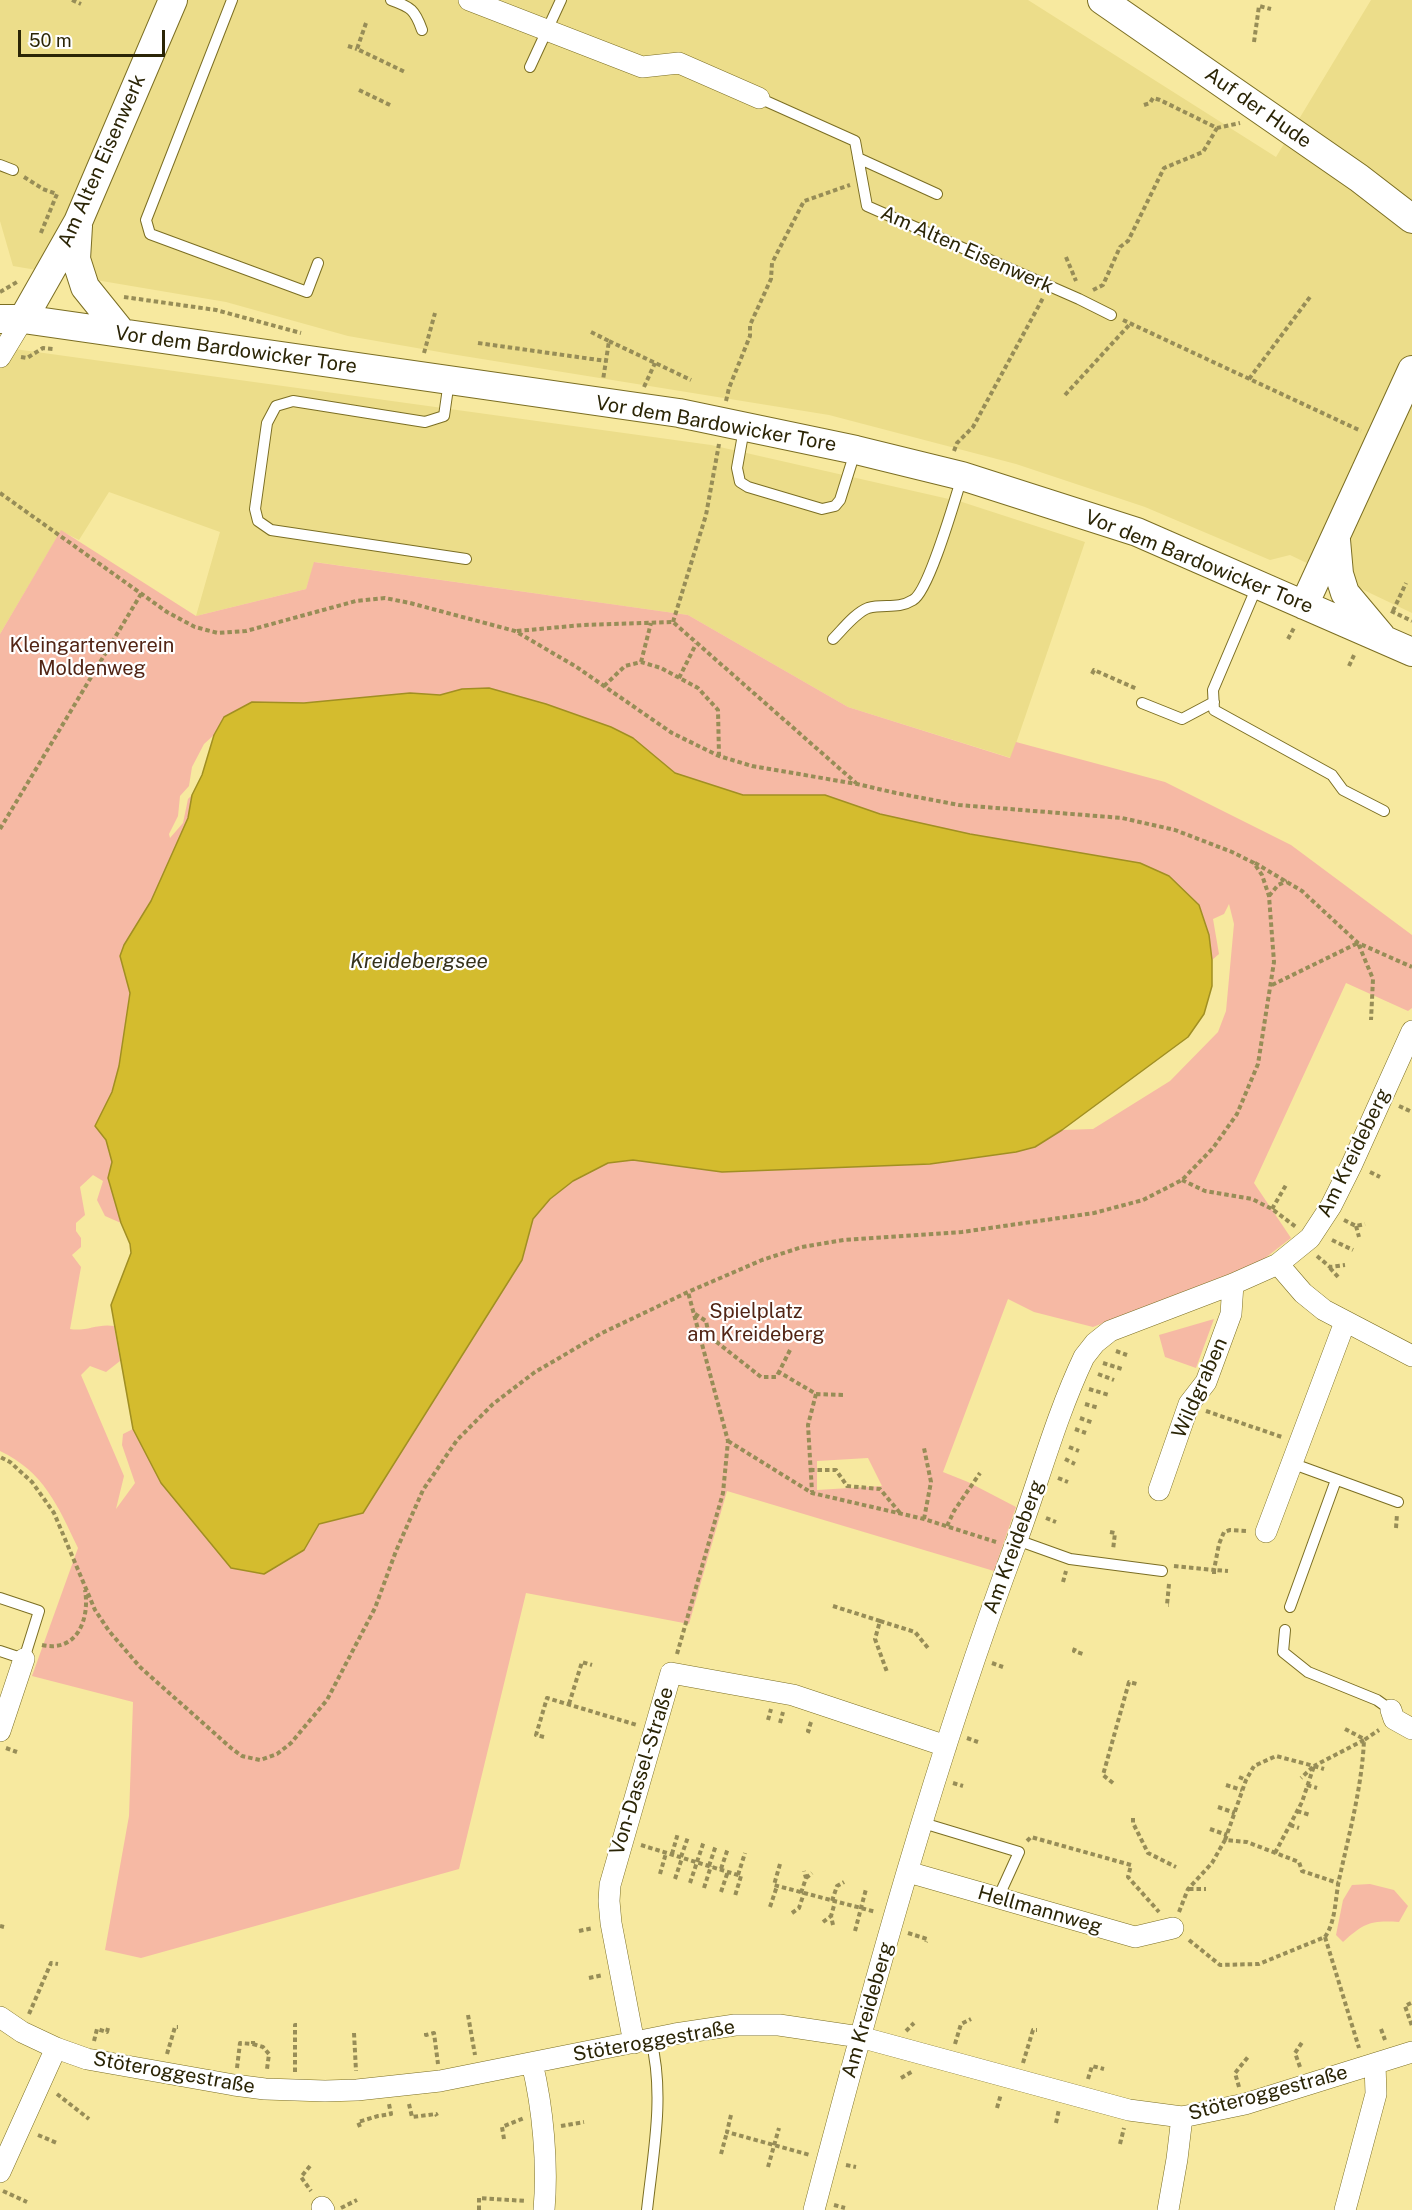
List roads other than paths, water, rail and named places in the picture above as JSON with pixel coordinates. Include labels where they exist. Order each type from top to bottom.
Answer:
[{"type":"main road","name":"Am Alten Eisenwerk","points":[[8,316],[78,222],[173,0]]},
{"type":"main road","name":"Auf der Hude","points":[[1102,0],[1359,178],[1412,219]]},
{"type":"main road","points":[[78,222],[76,259],[85,287],[122,333]]},
{"type":"main road","name":"Vor dem Bardowicker Tore","points":[[8,316],[680,413],[856,450],[962,476],[1137,532],[1412,652]]},
{"type":"main road","points":[[1304,605],[1412,370]]},
{"type":"main road","name":"Vor dem Bardowicker Tore","points":[[1335,538],[1339,574],[1345,593],[1381,638]]},
{"type":"street","name":"Am Alten Eisenwerk","points":[[469,0],[642,67],[679,63],[759,98]]},
{"type":"street","points":[[1,355],[8,316]]},
{"type":"street","name":"Am Kreideberg","points":[[814,2210],[894,1917],[946,1746],[975,1656],[1078,1368],[1095,1343],[1110,1331],[1233,1284],[1278,1264],[1303,1244],[1315,1231],[1331,1206],[1412,1031]]},
{"type":"street","points":[[1278,1264],[1303,1293],[1324,1310],[1412,1356]]},
{"type":"street","name":"Wildgraben","points":[[1158,1490],[1189,1404],[1206,1382],[1231,1314],[1233,1284]]},
{"type":"street","points":[[1266,1532],[1345,1322]]},
{"type":"street","points":[[0,1731],[27,1651]]},
{"type":"street","name":"Von-Dassel-Straße","points":[[642,2041],[609,1901],[615,1865],[671,1674],[794,1695],[946,1746]]},
{"type":"street","name":"Hellmannweg","points":[[908,1872],[1135,1937],[1173,1928]]},
{"type":"street","name":"Stöteroggestraße","points":[[10,2013],[22,2032],[87,2059],[161,2074],[236,2077],[265,2089],[296,2091],[356,2081],[395,2087],[439,2072],[476,2064],[532,2063],[735,2025],[779,2025],[860,2037],[1129,2110],[1182,2117],[1245,2104],[1412,2052]]},
{"type":"street","points":[[0,2172],[56,2048]]},
{"type":"street","points":[[532,2063],[540,2112],[544,2174],[537,2206]]},
{"type":"street","points":[[1345,2210],[1376,2094],[1370,2066]]},
{"type":"street","points":[[1168,2210],[1182,2117]]},
{"type":"lane","points":[[231,0],[146,220],[150,234],[307,292],[318,263]]},
{"type":"lane","points":[[392,0],[406,5],[417,14],[422,30]]},
{"type":"lane","points":[[530,67],[546,28],[561,0]]},
{"type":"lane","name":"Am Alten Eisenwerk","points":[[759,98],[855,141],[867,206],[1111,315]]},
{"type":"lane","points":[[858,158],[937,194]]},
{"type":"lane","points":[[0,165],[13,170]]},
{"type":"lane","points":[[449,381],[444,416],[425,422],[293,401],[276,406],[267,423],[255,509],[258,520],[271,530],[466,559]]},
{"type":"lane","points":[[733,424],[740,482],[748,487],[822,508],[835,506],[840,500],[856,450]]},
{"type":"lane","points":[[834,639],[863,611],[877,607],[902,606],[916,599],[921,593],[962,476]]},
{"type":"lane","points":[[1258,584],[1213,690],[1214,710],[1332,775],[1343,790],[1383,811]]},
{"type":"lane","points":[[1142,703],[1182,719],[1214,702]]},
{"type":"lane","points":[[1291,1463],[1398,1502]]},
{"type":"lane","points":[[1290,1607],[1336,1480]]},
{"type":"lane","points":[[1016,1544],[1070,1559],[1166,1571]]},
{"type":"lane","points":[[0,1598],[39,1611],[27,1651],[0,1651]]},
{"type":"lane","points":[[1285,1630],[1283,1652],[1308,1672],[1377,1700],[1399,1719]]},
{"type":"lane","points":[[923,1823],[1019,1852],[998,1898]]},
{"type":"lane","points":[[642,2041],[657,2065],[658,2100],[647,2210]]},
{"type":"water","name":"Kreidebergsee","points":[[489,688],[546,704],[611,727],[633,738],[675,773],[743,795],[825,795],[880,814],[970,834],[1140,863],[1169,876],[1199,905],[1209,935],[1212,986],[1204,1014],[1188,1037],[1062,1130],[1035,1147],[1016,1152],[930,1164],[722,1172],[633,1160],[608,1163],[573,1181],[550,1199],[533,1219],[522,1260],[363,1513],[319,1524],[304,1550],[264,1574],[231,1568],[161,1483],[133,1429],[111,1305],[131,1253],[130,1244],[121,1223],[108,1178],[112,1162],[106,1140],[95,1126],[112,1092],[119,1066],[130,993],[120,956],[124,945],[151,901],[188,818],[192,795],[202,775],[214,735],[224,717],[252,702],[304,703],[410,693],[440,695],[462,689]]},
{"type":"park label","name":"Kleingartenverein Moldenweg","points":[[92,658]]},
{"type":"park label","name":"Spielplatz am Kreideberg","points":[[756,1324]]}]
